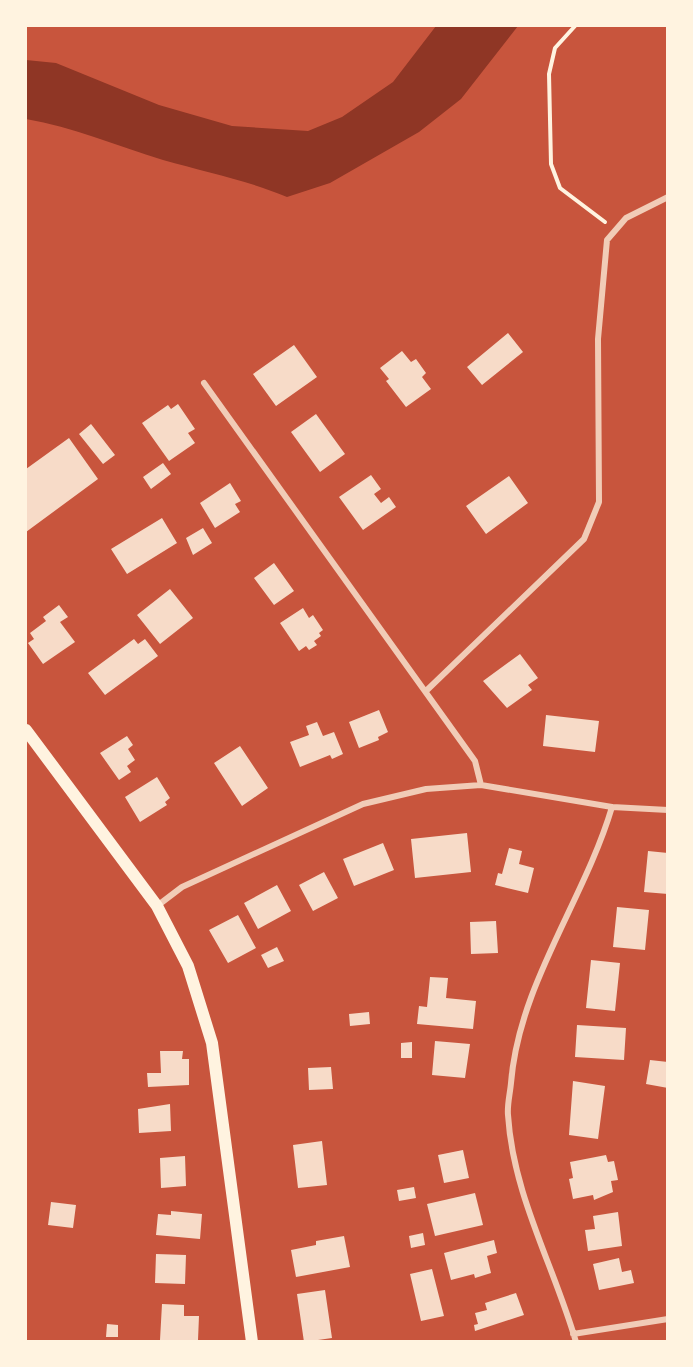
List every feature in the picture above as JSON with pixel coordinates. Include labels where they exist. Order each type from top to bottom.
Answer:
[{"type":"main road","points":[[26,730],[157,906],[188,966],[212,1043],[252,1341]]},
{"type":"street","points":[[426,691],[584,539],[599,502],[598,339],[606,240],[626,218],[668,196]]},
{"type":"street","points":[[204,383],[476,762],[482,785]]},
{"type":"street","points":[[157,906],[182,887],[363,804],[426,789],[482,785],[612,807],[668,810]]},
{"type":"street","points":[[612,807],[603,837],[538,978],[514,1048],[508,1115],[522,1189],[574,1338],[668,1319]]},
{"type":"path","points":[[575,26],[555,48],[549,74],[551,164],[560,188],[615,231]]},
{"type":"shaded area","points":[[436,26],[518,26],[461,99],[419,132],[330,183],[287,197],[78,132],[26,119],[26,60],[56,63],[159,105],[232,126],[308,131],[342,117],[393,82]]},
{"type":"building","points":[[508,333],[523,352],[482,385],[467,367]]},
{"type":"building","points":[[294,345],[317,377],[276,406],[253,374]]},
{"type":"building","points":[[402,351],[411,362],[416,359],[426,373],[422,377],[431,389],[406,407],[386,381],[389,379],[380,368]]},
{"type":"building","points":[[178,404],[195,429],[188,433],[195,443],[169,461],[142,423],[168,405],[171,409]]},
{"type":"building","points":[[316,414],[345,454],[320,472],[291,432]]},
{"type":"building","points":[[91,424],[115,455],[103,464],[79,434]]},
{"type":"building","points":[[69,438],[98,479],[26,532],[26,469]]},
{"type":"building","points":[[163,463],[171,474],[151,489],[143,477]]},
{"type":"building","points":[[371,475],[381,489],[374,494],[381,503],[389,497],[396,507],[363,530],[339,497]]},
{"type":"building","points":[[509,476],[528,503],[486,534],[466,506]]},
{"type":"building","points":[[230,483],[241,501],[235,504],[240,512],[215,528],[200,503]]},
{"type":"building","points":[[162,518],[177,543],[127,574],[111,549]]},
{"type":"building","points":[[203,528],[212,543],[193,555],[186,538]]},
{"type":"building","points":[[274,563],[294,591],[274,605],[254,578]]},
{"type":"building","points":[[170,589],[193,618],[160,644],[137,615]]},
{"type":"building","points":[[59,605],[68,617],[60,622],[75,642],[43,664],[28,643],[34,639],[30,633],[46,621],[43,617]]},
{"type":"building","points":[[303,608],[309,618],[313,615],[323,630],[319,633],[321,636],[314,641],[317,645],[309,650],[306,646],[299,651],[280,623]]},
{"type":"building","points":[[134,639],[138,644],[145,639],[158,656],[105,695],[88,673]]},
{"type":"building","points":[[520,654],[538,678],[528,685],[532,690],[507,708],[483,681]]},
{"type":"building","points":[[379,710],[388,732],[378,737],[379,740],[359,748],[349,722]]},
{"type":"building","points":[[546,715],[599,721],[595,752],[543,746]]},
{"type":"building","points":[[317,722],[323,736],[334,732],[343,754],[332,759],[330,755],[300,767],[290,742],[309,735],[306,726]]},
{"type":"building","points":[[127,736],[133,745],[128,749],[135,760],[127,766],[131,772],[119,780],[100,753]]},
{"type":"building","points":[[240,746],[268,788],[242,806],[214,763]]},
{"type":"building","points":[[157,777],[170,798],[165,802],[167,805],[140,822],[125,797]]},
{"type":"building","points":[[467,833],[471,872],[415,878],[411,839]]},
{"type":"building","points":[[383,843],[394,870],[354,886],[343,859]]},
{"type":"building","points":[[509,848],[522,851],[519,864],[534,868],[528,893],[495,885],[498,873],[502,874]]},
{"type":"building","points":[[648,851],[668,853],[668,894],[644,892]]},
{"type":"building","points":[[324,872],[338,898],[313,911],[299,885]]},
{"type":"building","points":[[277,885],[291,911],[258,929],[244,903]]},
{"type":"building","points":[[617,907],[649,910],[645,950],[613,947]]},
{"type":"building","points":[[238,915],[256,948],[228,963],[209,930]]},
{"type":"building","points":[[496,921],[498,953],[471,954],[470,922]]},
{"type":"building","points":[[277,947],[284,961],[268,968],[261,955]]},
{"type":"building","points":[[591,960],[620,963],[615,1011],[586,1008]]},
{"type":"building","points":[[430,977],[448,978],[446,998],[476,1001],[473,1029],[417,1024],[419,1006],[427,1007]]},
{"type":"building","points":[[369,1012],[370,1024],[350,1026],[349,1014]]},
{"type":"building","points":[[577,1025],[626,1028],[624,1060],[575,1057]]},
{"type":"building","points":[[435,1041],[470,1044],[465,1078],[432,1075]]},
{"type":"building","points":[[412,1042],[412,1058],[401,1058],[401,1043]]},
{"type":"building","points":[[160,1051],[183,1051],[182,1059],[189,1059],[189,1085],[148,1087],[147,1073],[161,1073]]},
{"type":"building","points":[[650,1060],[668,1062],[668,1088],[646,1084]]},
{"type":"building","points":[[331,1067],[333,1089],[309,1090],[308,1068]]},
{"type":"building","points":[[573,1081],[605,1086],[598,1139],[569,1135]]},
{"type":"building","points":[[170,1104],[171,1131],[139,1133],[138,1109]]},
{"type":"building","points":[[322,1141],[327,1185],[298,1188],[293,1145]]},
{"type":"building","points":[[463,1150],[469,1178],[444,1183],[438,1155]]},
{"type":"building","points":[[606,1155],[608,1162],[614,1161],[618,1180],[611,1181],[613,1192],[594,1200],[593,1195],[573,1199],[569,1179],[573,1178],[570,1162]]},
{"type":"building","points":[[185,1156],[186,1186],[161,1188],[160,1158]]},
{"type":"building","points":[[414,1187],[416,1198],[399,1201],[397,1190]]},
{"type":"building","points":[[475,1193],[483,1225],[435,1236],[427,1204]]},
{"type":"building","points":[[51,1202],[76,1205],[73,1228],[48,1225]]},
{"type":"building","points":[[171,1211],[202,1214],[200,1239],[156,1235],[158,1214],[171,1215]]},
{"type":"building","points":[[618,1212],[622,1246],[588,1251],[585,1230],[595,1229],[593,1216]]},
{"type":"building","points":[[423,1233],[425,1245],[411,1248],[409,1236]]},
{"type":"building","points":[[344,1236],[350,1267],[296,1277],[291,1250],[316,1245],[316,1241]]},
{"type":"building","points":[[494,1240],[497,1253],[487,1256],[491,1273],[475,1278],[474,1274],[451,1280],[444,1253]]},
{"type":"building","points":[[156,1254],[186,1255],[185,1284],[155,1283]]},
{"type":"building","points":[[619,1258],[622,1272],[631,1270],[634,1283],[599,1290],[593,1264]]},
{"type":"building","points":[[432,1269],[444,1316],[421,1321],[410,1274]]},
{"type":"building","points":[[325,1290],[332,1338],[304,1342],[297,1294]]},
{"type":"building","points":[[516,1293],[524,1315],[475,1331],[474,1325],[478,1324],[475,1313],[487,1310],[485,1303]]},
{"type":"building","points":[[162,1304],[184,1305],[184,1316],[199,1316],[198,1340],[160,1340]]},
{"type":"building","points":[[107,1324],[118,1325],[118,1337],[106,1337]]}]
